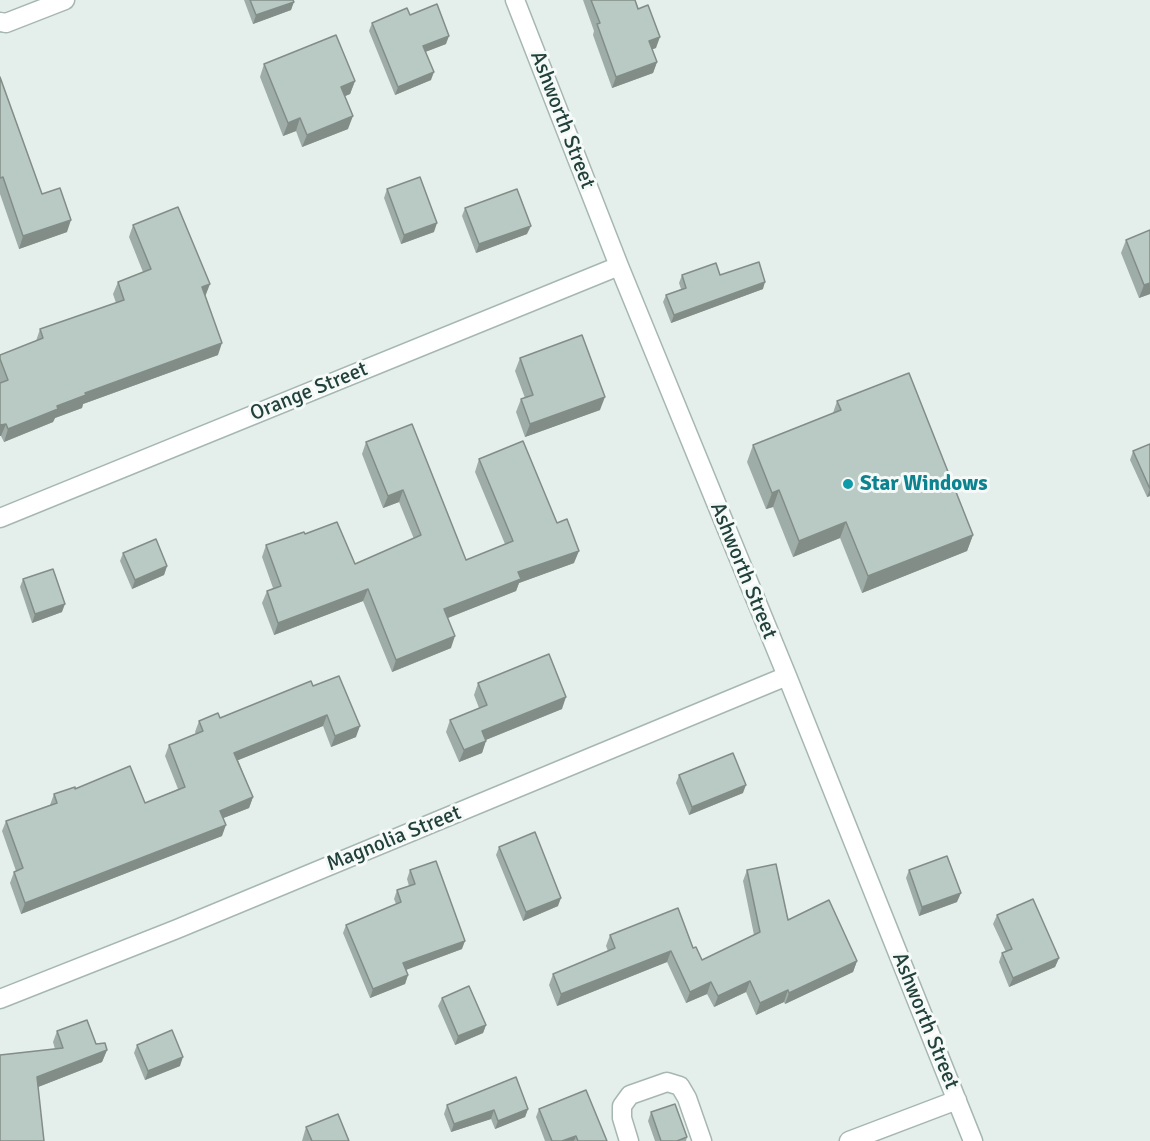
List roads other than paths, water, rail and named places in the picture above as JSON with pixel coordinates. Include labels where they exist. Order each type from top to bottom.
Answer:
[{"type":"street","points":[[0,22],[6,23],[65,0]]},
{"type":"street","name":"Ashworth Street","points":[[515,0],[619,266],[787,676],[973,1141]]},
{"type":"street","name":"Orange Street","points":[[0,518],[619,266]]},
{"type":"street","name":"Magnolia Street","points":[[0,999],[166,933],[787,676]]},
{"type":"street","points":[[629,1141],[622,1118],[622,1106],[630,1095],[667,1082],[680,1086],[687,1098],[702,1141]]},
{"type":"street","points":[[849,1141],[957,1100]]},
{"type":"place","name":"Star Windows","points":[[848,484]]}]
